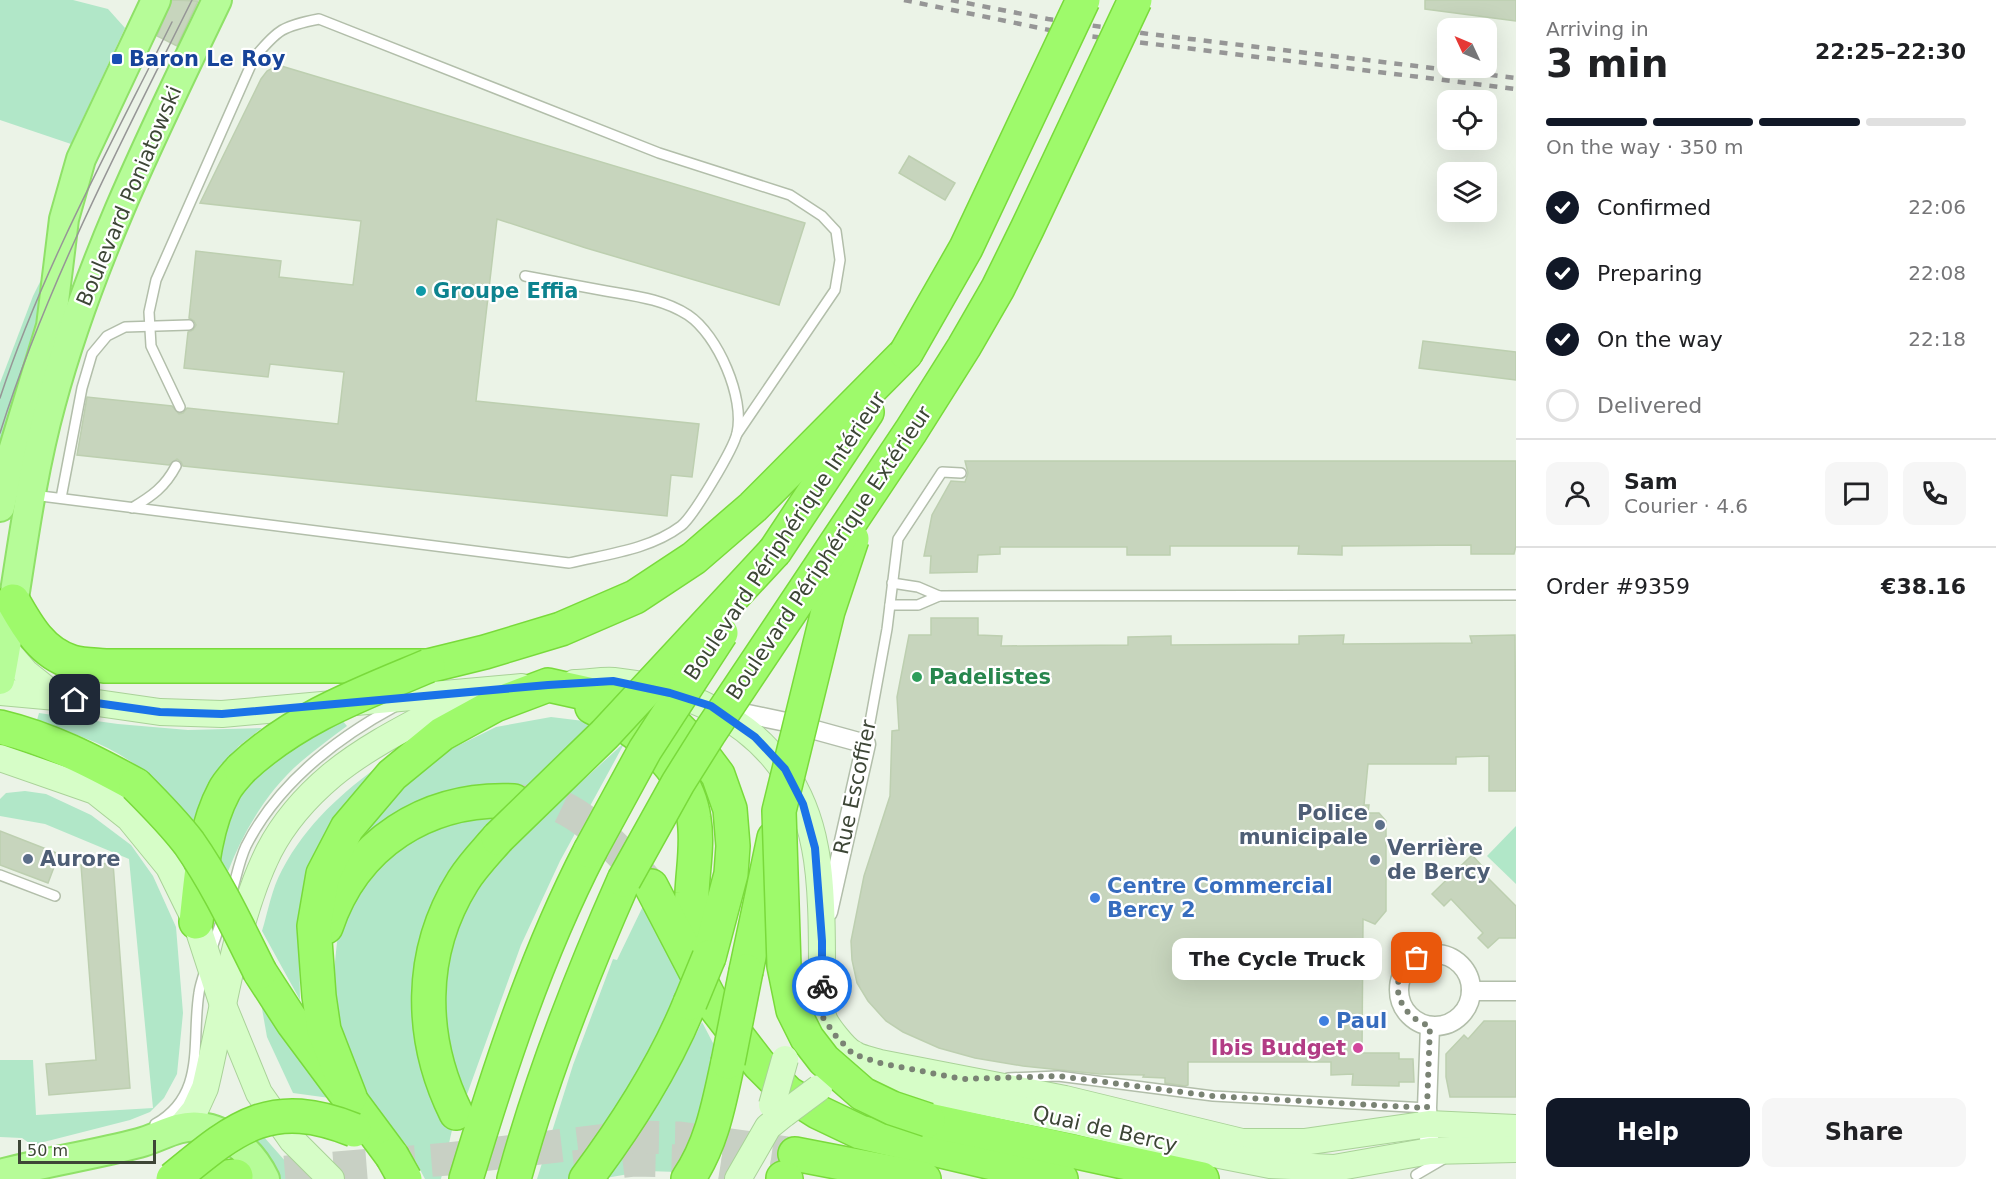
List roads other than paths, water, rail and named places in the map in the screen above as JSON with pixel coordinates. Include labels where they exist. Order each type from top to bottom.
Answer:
[{"type":"highway","name":"Boulevard Périphérique Intérieur","points":[[466,1179],[515,1025],[543,953],[590,851],[645,750],[906,353],[966,248],[1083,0]]},
{"type":"highway","name":"Boulevard Périphérique Extérieur","points":[[514,1179],[558,1038],[588,960],[638,883],[678,783],[929,403],[998,288],[1134,0]]},
{"type":"highway","points":[[196,922],[203,866],[215,812],[224,790],[241,769],[266,745],[338,702],[428,666],[561,629],[635,597],[694,558],[753,507],[906,353]]},
{"type":"highway","points":[[688,1179],[702,1153],[715,1120],[779,811],[828,611],[866,497]]},
{"type":"highway","points":[[456,1113],[444,1087],[430,1030],[428,977],[434,946],[452,900],[473,867],[498,838],[606,734],[776,551]]},
{"type":"highway","points":[[13,601],[34,636],[50,651],[71,662],[150,668],[428,666]]},
{"type":"highway","points":[[350,1097],[324,1030],[314,926],[323,874],[347,828],[392,775],[442,734],[495,705],[548,685],[644,706],[673,723],[697,747],[718,775],[730,809],[733,846],[731,874],[700,958],[690,1004],[675,1041],[655,1078],[586,1179]]},
{"type":"highway","points":[[0,727],[80,754],[136,785],[168,817],[190,844],[224,900],[266,980],[293,1023],[350,1097],[398,1167]]},
{"type":"highway","points":[[318,964],[321,943],[339,895],[364,859],[394,832],[412,820],[452,805],[487,800],[514,801]]},
{"type":"highway","points":[[779,811],[784,966],[793,1010],[807,1038],[842,1078],[863,1094],[892,1108],[928,1120],[1203,1179]]},
{"type":"highway","points":[[638,883],[700,958],[712,1003],[759,1064],[788,1093],[818,1112],[860,1132],[1061,1179]]},
{"type":"highway","points":[[172,1179],[231,1132],[266,1119],[285,1115],[330,1120],[363,1135],[398,1167]]},
{"type":"highway","points":[[788,1171],[924,1179]]},
{"type":"main road","name":"Boulevard Poniatowski","points":[[0,680],[13,601],[13,451],[51,326],[64,219],[81,159],[156,0]]},
{"type":"main road","name":"Boulevard Poniatowski","points":[[13,496],[34,474],[61,366],[106,238],[218,0]]},
{"type":"main road","points":[[6,650],[26,673],[56,697]]},
{"type":"main road","name":"Quai de Bercy","points":[[0,692],[56,697],[160,712],[222,714],[613,681],[670,693],[711,706],[755,737],[785,769],[803,804],[815,848],[822,941],[822,1016],[835,1035],[853,1054],[880,1063],[1065,1099],[1242,1142],[1304,1142],[1428,1116],[1516,1128]]},
{"type":"main road","points":[[181,1127],[195,1110],[205,1088],[248,903],[269,851],[295,811],[332,775],[372,746],[472,692]]},
{"type":"main road","points":[[0,758],[95,790],[129,818],[169,867],[196,922],[223,1005],[260,1093],[292,1140],[331,1179]]},
{"type":"main road","name":"Rue Escoffier","points":[[774,1116],[784,1059],[822,941]]},
{"type":"main road","name":"Quai de Bercy","points":[[738,1179],[774,1116],[819,1088],[849,1081],[934,1092],[1270,1165],[1334,1167],[1430,1151],[1516,1149]]},
{"type":"main road","points":[[3,1174],[142,1143],[181,1127],[200,1126],[220,1133],[242,1147],[257,1163],[236,1178]]},
{"type":"street","points":[[711,706],[786,722],[866,744]]},
{"type":"street","name":"Rue Escoffier","points":[[822,941],[866,744]]},
{"type":"street","points":[[1429,954],[1451,957],[1463,966],[1469,977],[1471,991],[1468,1005],[1461,1016],[1451,1023],[1430,1026],[1412,1019],[1401,1005],[1398,994],[1402,972],[1412,961],[1429,954]]},
{"type":"street","points":[[1471,991],[1516,991]]},
{"type":"street","points":[[1430,1026],[1428,1116],[1430,1151]]},
{"type":"lane","points":[[13,496],[61,498],[569,563],[656,543],[683,525],[701,502],[737,434],[835,290],[840,260],[836,231],[822,216],[790,195],[659,153],[319,19],[287,26],[254,58],[156,280],[149,312],[151,346],[180,407]]},
{"type":"lane","points":[[525,276],[663,301],[691,316],[712,341],[728,369],[738,409],[737,434]]},
{"type":"lane","points":[[61,498],[82,388],[92,354],[107,336],[124,327],[189,325]]},
{"type":"lane","points":[[132,508],[156,494],[168,482],[176,466]]},
{"type":"lane","name":"Rue Escoffier","points":[[866,744],[890,605],[898,539],[942,472],[962,473]]},
{"type":"lane","points":[[892,583],[918,587],[939,596]]},
{"type":"lane","points":[[890,605],[918,605],[939,596],[1516,595]]},
{"type":"lane","points":[[146,1129],[164,1119],[182,1100],[193,1077],[199,993],[245,848],[260,822],[302,772],[335,744],[371,720],[411,698]]},
{"type":"lane","points":[[0,875],[56,896]]},
{"type":"lane","points":[[962,1079],[1058,1076],[1213,1096],[1428,1116]]},
{"type":"lane","points":[[3,1174],[26,1160],[137,1134]]},
{"type":"lane","points":[[1416,1175],[1460,1150]]},
{"type":"tunnel","points":[[514,801],[552,803],[579,817],[605,838],[650,885]]},
{"type":"tunnel","points":[[236,1176],[448,1159],[633,1137],[680,1138],[795,1154]]},
{"type":"tunnel","points":[[574,1167],[634,1160],[679,1161],[783,1178]]},
{"type":"tram line","points":[[0,433],[19,377],[63,267],[113,159],[192,0]]},
{"type":"tram line","points":[[0,398],[17,349],[57,254],[172,22]]},
{"type":"railway","points":[[904,0],[1064,33],[1516,89]]},
{"type":"railway","points":[[951,0],[1048,19],[1149,34],[1516,78]]},
{"type":"place","name":"Baron Le Roy","points":[[117,59]]},
{"type":"place","name":"Groupe Effia","points":[[421,291]]},
{"type":"place","name":"Padelistes","points":[[917,677]]},
{"type":"place","name":"Police municipale","points":[[1380,825]]},
{"type":"place","name":"Aurore","points":[[28,859]]},
{"type":"place","name":"Verrière de Bercy","points":[[1375,860]]},
{"type":"place","name":"Centre Commercial Bercy 2","points":[[1095,898]]},
{"type":"place","name":"The Cycle Truck","points":[[1417,958]]},
{"type":"place","name":"Paul","points":[[1324,1021]]},
{"type":"place","name":"Ibis Budget","points":[[1358,1048]]}]
